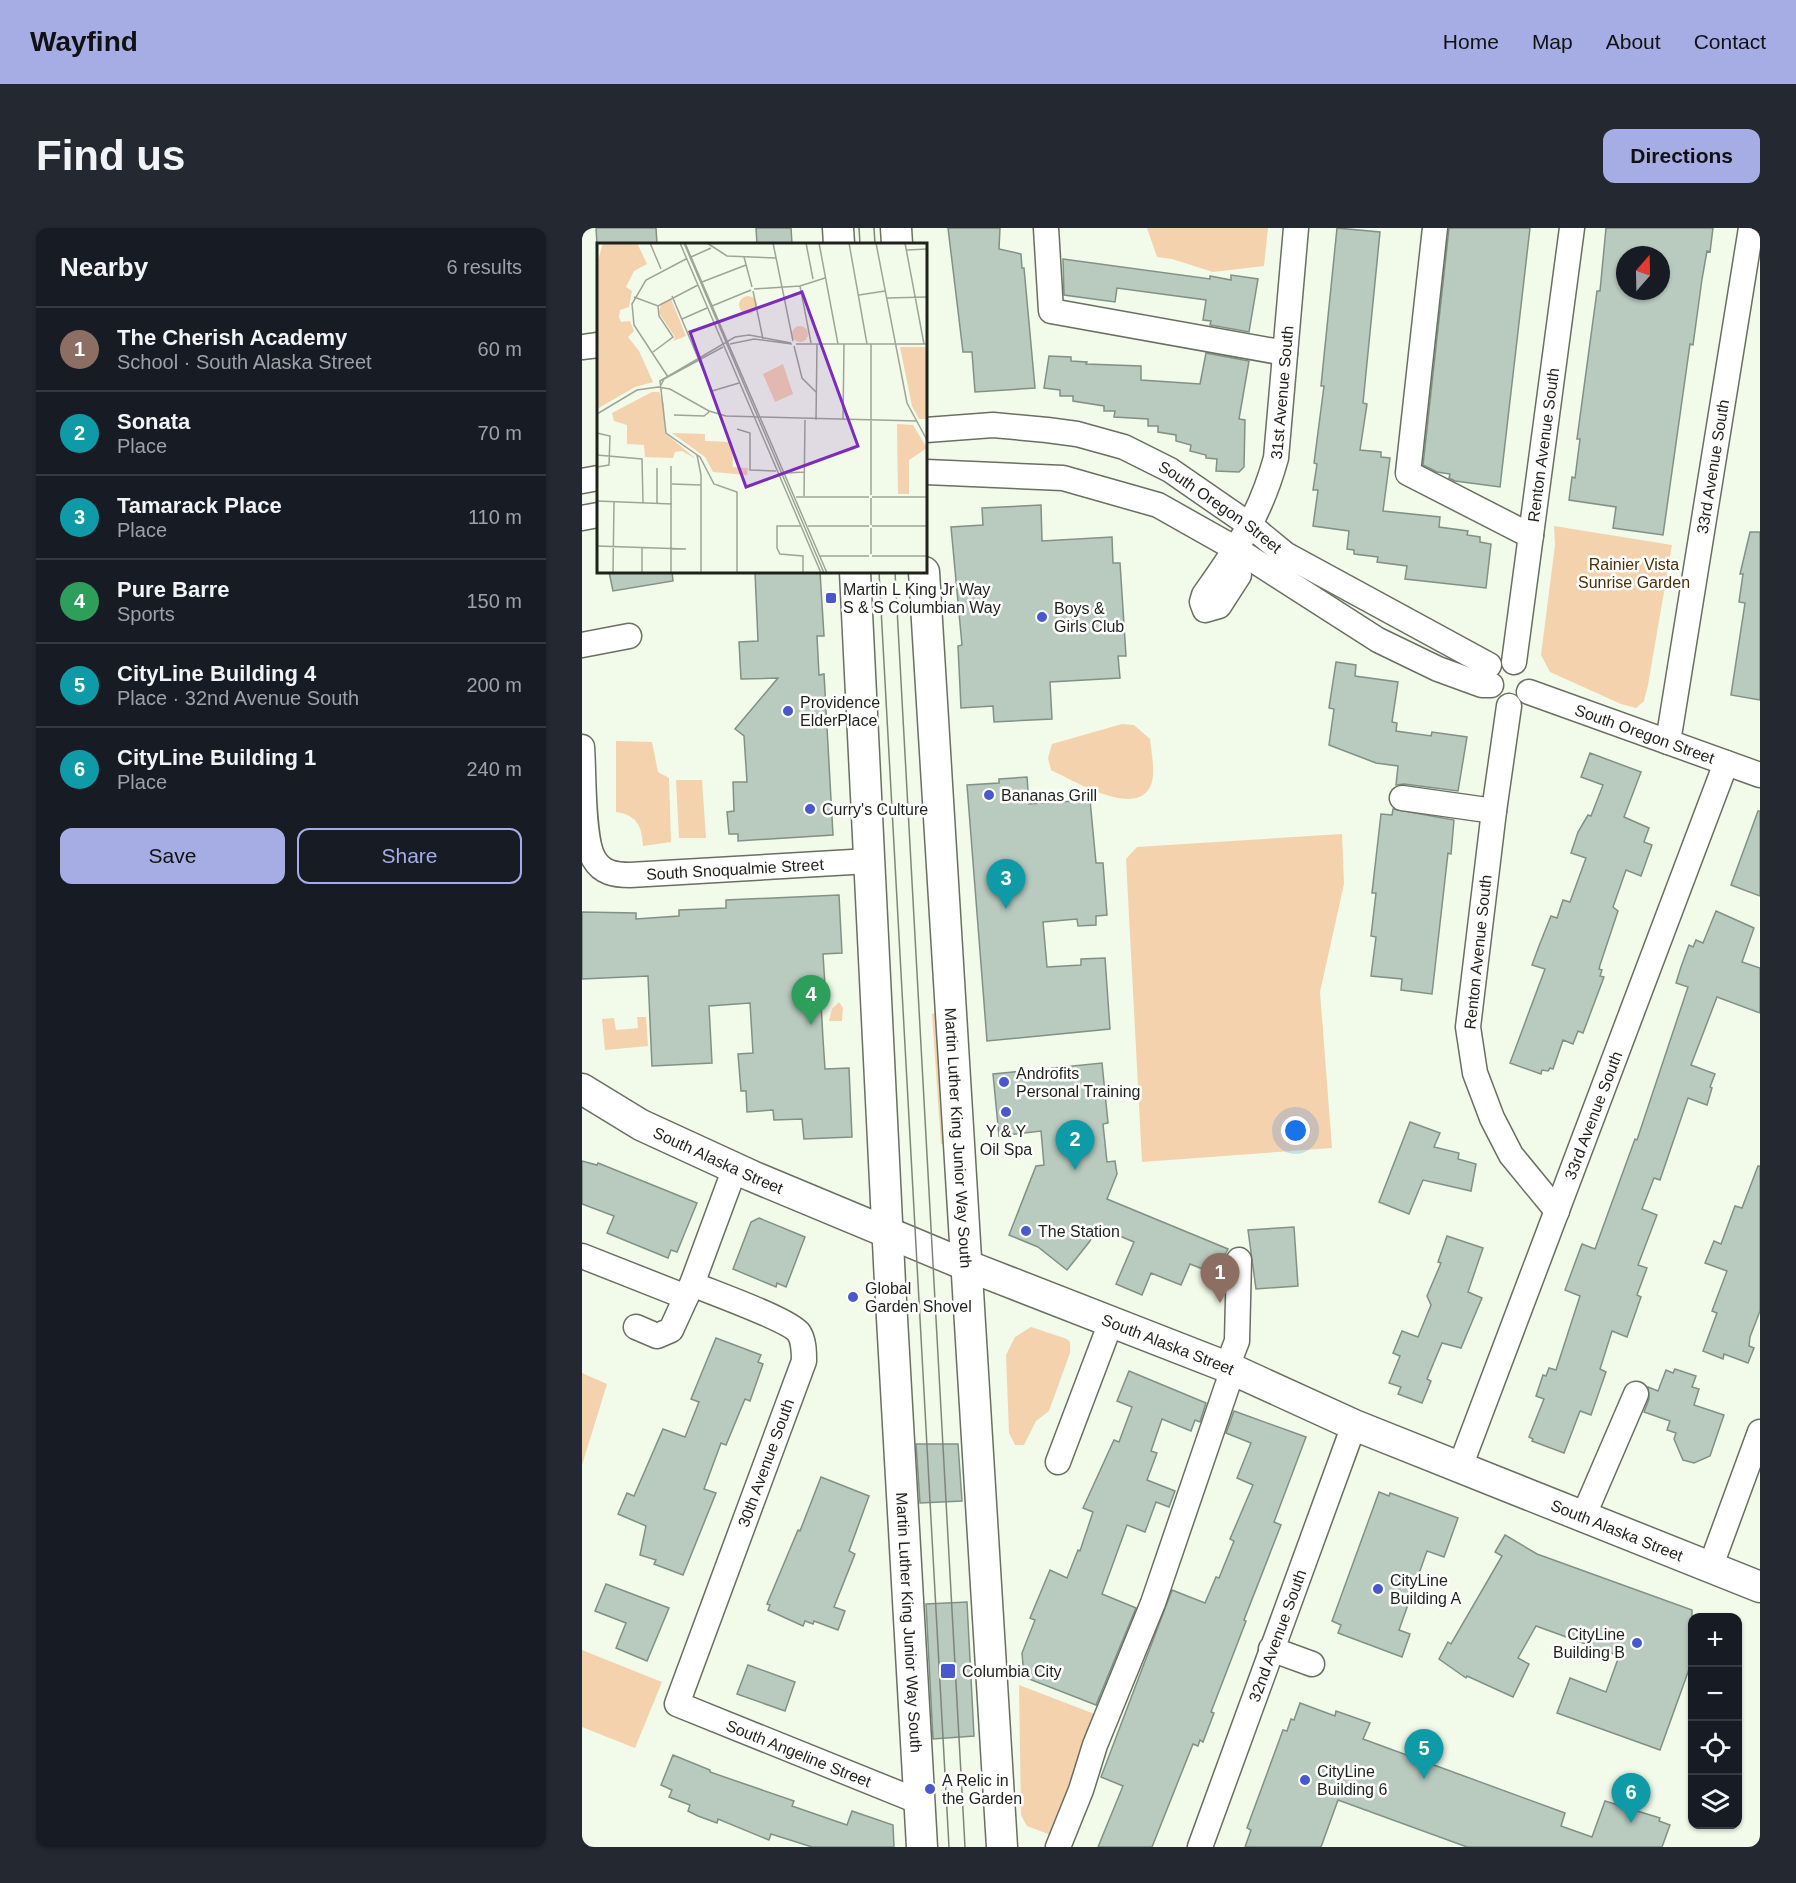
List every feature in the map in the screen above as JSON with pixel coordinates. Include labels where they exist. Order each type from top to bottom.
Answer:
[{"type":"main road","points":[[838,228],[839,243]]},
{"type":"main road","points":[[896,228],[897,243]]},
{"type":"main road","name":"Martin Luther King Junior Way South","points":[[855,573],[922,1847]]},
{"type":"main road","name":"Martin Luther King Junior Way South","points":[[924,573],[1002,1847]]},
{"type":"main road","name":"South Alaska Street","points":[[582,1089],[641,1125],[735,1168],[968,1266],[1230,1368],[1354,1425],[1760,1587]]},
{"type":"street","points":[[1046,228],[1051,311],[1285,353]]},
{"type":"street","name":"31st Avenue South","points":[[1236,549],[1251,526],[1267,490],[1276,458],[1296,228]]},
{"type":"street","points":[[1435,228],[1408,472],[1531,536]]},
{"type":"street","name":"Renton Avenue South","points":[[1514,662],[1572,228]]},
{"type":"street","name":"33rd Avenue South","points":[[1668,742],[1751,228]]},
{"type":"street","points":[[582,347],[597,345]]},
{"type":"street","name":"South Oregon Street","points":[[927,430],[993,425],[1077,434],[1124,447],[1170,470],[1251,526],[1285,554],[1490,675],[1482,685],[1438,669],[1378,640],[1236,549],[1158,505],[1063,478],[927,472]]},
{"type":"street","points":[[582,481],[597,478]]},
{"type":"street","points":[[582,518],[597,515]]},
{"type":"street","points":[[582,645],[629,636]]},
{"type":"street","points":[[1500,658],[1514,662],[1526,680],[1529,692],[1523,703],[1509,706],[1494,696],[1490,675],[1500,658]]},
{"type":"street","name":"South Oregon Street","points":[[1529,692],[1760,775]]},
{"type":"street","name":"Renton Avenue South","points":[[1509,706],[1468,1028],[1475,1073],[1492,1118],[1511,1155],[1557,1211]]},
{"type":"street","name":"South Snoqualmie Street","points":[[582,747],[589,850],[601,868],[611,874],[630,875],[869,861]]},
{"type":"street","name":"33rd Avenue South","points":[[1460,1467],[1726,763]]},
{"type":"street","points":[[1402,798],[1494,811]]},
{"type":"street","points":[[636,1327],[657,1335],[671,1330],[689,1291],[735,1168]]},
{"type":"street","points":[[582,1256],[689,1291]]},
{"type":"street","points":[[1058,1847],[1081,1790],[1095,1745],[1153,1603],[1230,1368],[1237,1341],[1239,1260]]},
{"type":"street","name":"30th Avenue South","points":[[677,1704],[804,1361],[804,1346],[799,1332],[784,1323],[689,1291]]},
{"type":"street","points":[[1058,1462],[1111,1322]]},
{"type":"street","points":[[1583,1517],[1636,1394]]},
{"type":"street","name":"32nd Avenue South","points":[[1200,1847],[1354,1425]]},
{"type":"street","points":[[1710,1568],[1760,1432]]},
{"type":"street","points":[[1271,1649],[1312,1664]]},
{"type":"street","name":"South Angeline Street","points":[[677,1704],[920,1802]]},
{"type":"green space","points":[[1147,228],[1268,228],[1264,266],[1213,272],[1172,259],[1157,257]]},
{"type":"green space","name":"Rainier Vista Sunrise Garden","points":[[1554,526],[1672,545],[1648,685],[1644,701],[1636,708],[1621,704],[1550,672],[1541,655],[1555,545]]},
{"type":"green space","points":[[1122,724],[1134,725],[1150,739],[1153,776],[1148,791],[1138,798],[1124,799],[1108,796],[1051,770],[1048,758],[1052,744]]},
{"type":"green space","points":[[616,741],[652,742],[658,772],[669,778],[671,842],[643,846],[640,827],[634,819],[616,812]]},
{"type":"green space","points":[[676,780],[702,780],[706,838],[679,838]]},
{"type":"green space","points":[[1342,834],[1344,884],[1320,992],[1332,1148],[1142,1162],[1126,859],[1137,847]]},
{"type":"green space","points":[[839,1002],[843,1008],[842,1021],[829,1021],[832,1009]]},
{"type":"green space","points":[[936,1013],[946,1144],[941,1144],[932,1014]]},
{"type":"green space","points":[[637,1017],[646,1017],[648,1046],[605,1050],[602,1019],[614,1018],[616,1030],[638,1028]]},
{"type":"green space","points":[[1031,1327],[1067,1339],[1070,1342],[1070,1353],[1049,1411],[1036,1421],[1024,1445],[1015,1445],[1009,1433],[1006,1355],[1015,1337]]},
{"type":"green space","points":[[582,1373],[607,1384],[582,1465]]},
{"type":"green space","points":[[582,1650],[662,1682],[635,1748],[582,1727]]},
{"type":"green space","points":[[1019,1685],[1100,1716],[1056,1837],[1027,1826],[1021,1815]]},
{"type":"building","points":[[596,228],[656,228],[657,243],[597,244]]},
{"type":"building","points":[[756,228],[791,228],[792,243],[757,243]]},
{"type":"building","points":[[948,228],[1000,228],[999,249],[1021,254],[1035,388],[975,392],[972,352],[963,352]]},
{"type":"building","points":[[1337,228],[1380,232],[1363,403],[1367,404],[1360,450],[1381,452],[1381,457],[1390,458],[1383,511],[1440,517],[1439,527],[1468,531],[1467,535],[1480,537],[1480,542],[1491,544],[1486,588],[1405,579],[1407,566],[1377,562],[1378,557],[1354,554],[1354,550],[1347,549],[1349,531],[1313,526],[1318,490],[1313,490],[1317,464],[1314,463],[1324,386],[1321,386]]},
{"type":"building","points":[[1449,228],[1530,228],[1500,487],[1455,481],[1449,478],[1450,474],[1437,472],[1423,465]]},
{"type":"building","points":[[1606,228],[1713,228],[1710,252],[1707,251],[1702,279],[1693,345],[1690,344],[1663,535],[1613,528],[1616,507],[1569,500],[1572,477],[1575,478],[1580,439],[1577,439],[1597,291],[1600,291]]},
{"type":"building","points":[[1063,259],[1210,279],[1210,276],[1231,280],[1231,275],[1258,279],[1249,332],[1210,325],[1211,321],[1203,320],[1206,300],[1117,288],[1115,302],[1064,295]]},
{"type":"building","points":[[1206,353],[1249,361],[1239,419],[1245,420],[1244,467],[1239,472],[1216,471],[1217,459],[1206,458],[1206,455],[1190,451],[1191,445],[1176,441],[1176,435],[1158,432],[1158,426],[1148,426],[1148,419],[1114,417],[1115,411],[1104,411],[1104,406],[1073,401],[1073,396],[1060,396],[1060,390],[1044,388],[1049,356],[1071,357],[1071,361],[1087,362],[1086,364],[1141,366],[1141,380],[1200,384]]},
{"type":"building","name":"Boys & Girls Club","points":[[1041,505],[1042,541],[1112,537],[1113,563],[1120,563],[1126,656],[1118,656],[1120,678],[1050,682],[1052,719],[994,722],[993,706],[961,708],[958,646],[962,645],[951,527],[983,525],[982,508]]},
{"type":"building","points":[[1750,532],[1760,532],[1760,700],[1731,695],[1745,603],[1739,602],[1743,574],[1740,574]]},
{"type":"building","points":[[609,573],[672,573],[673,581],[613,591]]},
{"type":"building","name":"Providence ElderPlace","points":[[755,573],[820,573],[824,636],[817,636],[819,675],[824,674],[833,835],[738,841],[738,834],[729,834],[727,812],[734,811],[733,782],[747,782],[744,736],[735,729],[778,678],[741,679],[739,642],[758,641]]},
{"type":"building","points":[[1336,662],[1356,665],[1355,676],[1398,682],[1392,722],[1397,723],[1396,731],[1431,736],[1432,732],[1467,737],[1458,791],[1396,785],[1398,766],[1376,763],[1329,745],[1334,709],[1329,708]]},
{"type":"building","points":[[1590,753],[1641,772],[1624,817],[1649,828],[1644,842],[1652,845],[1641,876],[1626,870],[1613,907],[1618,911],[1599,969],[1602,970],[1600,976],[1604,977],[1583,1033],[1578,1031],[1573,1044],[1563,1040],[1553,1069],[1542,1070],[1541,1074],[1510,1063],[1545,969],[1532,965],[1539,946],[1551,916],[1557,918],[1563,900],[1570,902],[1586,858],[1571,853],[1578,832],[1588,815],[1591,816],[1603,785],[1581,777]]},
{"type":"building","points":[[1027,777],[1029,804],[1090,800],[1096,863],[1103,863],[1107,915],[1096,916],[1096,925],[1078,926],[1077,919],[1043,922],[1047,967],[1081,965],[1081,959],[1105,958],[1110,1029],[987,1041],[967,785],[999,783],[999,779]]},
{"type":"building","points":[[1393,809],[1454,820],[1451,854],[1448,853],[1432,994],[1401,990],[1402,979],[1371,976],[1376,937],[1371,936],[1376,893],[1372,893],[1381,814],[1392,815]]},
{"type":"building","points":[[1758,811],[1760,811],[1760,896],[1731,885]]},
{"type":"building","points":[[839,895],[842,953],[823,954],[825,986],[820,986],[825,1069],[849,1068],[852,1137],[804,1139],[802,1119],[774,1120],[773,1110],[747,1112],[746,1091],[741,1091],[738,1054],[753,1053],[750,1003],[709,1006],[712,1063],[652,1066],[648,976],[582,979],[582,912],[636,913],[636,919],[679,916],[679,910],[726,908],[726,900]]},
{"type":"building","points":[[1716,911],[1754,928],[1742,962],[1760,968],[1760,1013],[1717,997],[1691,1065],[1715,1074],[1707,1105],[1688,1098],[1660,1180],[1654,1178],[1642,1209],[1657,1215],[1638,1265],[1647,1268],[1637,1295],[1641,1297],[1627,1337],[1612,1331],[1600,1369],[1606,1372],[1591,1415],[1580,1411],[1564,1453],[1532,1441],[1533,1439],[1529,1437],[1544,1399],[1536,1396],[1543,1375],[1546,1376],[1549,1368],[1556,1370],[1580,1296],[1565,1290],[1582,1244],[1595,1249],[1635,1139],[1637,1140],[1688,987],[1676,983],[1681,967],[1689,945],[1693,947],[1696,940],[1703,943]]},
{"type":"building","points":[[1102,1063],[1108,1123],[1103,1124],[1107,1162],[1115,1161],[1117,1174],[1107,1199],[1228,1249],[1215,1274],[1190,1264],[1181,1285],[1151,1273],[1142,1295],[1116,1284],[1134,1242],[1096,1226],[1090,1241],[1067,1270],[1038,1247],[1009,1235],[1036,1166],[1044,1165],[1041,1131],[999,1136],[993,1074]]},
{"type":"building","points":[[1410,1122],[1440,1133],[1434,1147],[1459,1153],[1458,1159],[1476,1164],[1471,1191],[1423,1180],[1409,1214],[1379,1202]]},
{"type":"building","points":[[582,1161],[597,1165],[598,1163],[697,1203],[677,1252],[671,1250],[668,1258],[607,1233],[614,1216],[582,1204]]},
{"type":"building","points":[[1758,1166],[1760,1166],[1760,1311],[1750,1337],[1749,1346],[1754,1348],[1748,1363],[1724,1354],[1723,1359],[1703,1351],[1717,1313],[1712,1311],[1727,1271],[1705,1263],[1714,1241],[1721,1244],[1735,1206],[1742,1208]]},
{"type":"building","points":[[759,1218],[805,1237],[786,1287],[777,1283],[776,1287],[733,1269],[751,1222]]},
{"type":"building","points":[[1294,1227],[1298,1286],[1256,1289],[1248,1230]]},
{"type":"building","points":[[1447,1236],[1483,1248],[1468,1292],[1482,1298],[1461,1348],[1442,1343],[1427,1379],[1431,1381],[1422,1403],[1398,1394],[1401,1387],[1389,1383],[1400,1356],[1393,1353],[1402,1331],[1418,1337],[1431,1305],[1427,1296],[1441,1263],[1438,1262]]},
{"type":"building","points":[[716,1338],[761,1355],[758,1362],[763,1364],[750,1401],[745,1399],[726,1445],[721,1443],[704,1489],[716,1493],[683,1575],[654,1564],[656,1560],[640,1555],[646,1526],[618,1514],[627,1493],[634,1496],[663,1429],[685,1437],[699,1402],[691,1399]]},
{"type":"building","points":[[1675,1369],[1696,1376],[1692,1387],[1699,1389],[1694,1405],[1724,1415],[1710,1456],[1694,1463],[1683,1460],[1674,1439],[1676,1433],[1667,1430],[1670,1421],[1644,1412],[1649,1399],[1648,1387],[1658,1391],[1666,1370],[1673,1373]]},
{"type":"building","points":[[1129,1371],[1206,1403],[1200,1422],[1195,1420],[1191,1431],[1162,1419],[1151,1451],[1157,1453],[1147,1480],[1175,1491],[1169,1507],[1156,1502],[1145,1532],[1127,1525],[1102,1594],[1136,1608],[1096,1705],[1024,1677],[1022,1653],[1035,1620],[1030,1618],[1050,1570],[1067,1578],[1078,1550],[1080,1551],[1093,1512],[1083,1508],[1114,1440],[1119,1442],[1132,1407],[1117,1401]]},
{"type":"building","points":[[1234,1411],[1306,1437],[1274,1522],[1281,1525],[1244,1620],[1246,1621],[1211,1712],[1214,1713],[1203,1742],[1200,1740],[1198,1746],[1193,1744],[1152,1847],[1098,1847],[1123,1786],[1101,1777],[1172,1590],[1205,1603],[1216,1577],[1219,1578],[1234,1541],[1230,1539],[1253,1485],[1237,1478],[1251,1443],[1226,1433]]},
{"type":"building","points":[[916,1444],[958,1444],[962,1501],[920,1503]]},
{"type":"building","points":[[821,1477],[869,1496],[849,1551],[855,1554],[834,1607],[845,1611],[838,1630],[814,1621],[813,1624],[805,1621],[803,1626],[768,1610],[770,1605],[767,1604],[798,1530],[800,1531]]},
{"type":"building","name":"CityLine Building A","points":[[1379,1492],[1389,1496],[1390,1493],[1458,1518],[1444,1557],[1427,1551],[1399,1630],[1410,1634],[1402,1657],[1338,1633],[1341,1625],[1332,1621]]},
{"type":"building","name":"CityLine Building B","points":[[1505,1535],[1537,1554],[1692,1610],[1692,1613],[1688,1613],[1688,1672],[1660,1750],[1557,1713],[1570,1678],[1606,1692],[1619,1656],[1536,1626],[1518,1658],[1529,1664],[1513,1697],[1467,1676],[1466,1678],[1439,1659],[1448,1642],[1451,1644],[1502,1556],[1495,1552]]},
{"type":"building","points":[[606,1584],[669,1608],[647,1661],[616,1648],[626,1623],[595,1611]]},
{"type":"building","points":[[967,1602],[974,1736],[933,1739],[926,1604]]},
{"type":"building","points":[[748,1665],[795,1682],[785,1711],[737,1694]]},
{"type":"building","points":[[1300,1703],[1335,1716],[1336,1711],[1370,1723],[1363,1739],[1565,1813],[1561,1826],[1592,1837],[1605,1801],[1660,1818],[1659,1821],[1670,1825],[1662,1847],[1467,1847],[1338,1800],[1321,1847],[1245,1847],[1251,1830],[1247,1828],[1283,1730],[1287,1731],[1291,1719],[1294,1720]]},
{"type":"building","points":[[673,1755],[710,1770],[710,1772],[794,1801],[792,1806],[847,1825],[852,1811],[893,1825],[894,1847],[812,1847],[771,1834],[769,1840],[718,1819],[717,1823],[698,1816],[688,1811],[690,1805],[669,1797],[672,1790],[661,1785]]},
{"type":"tram line","points":[[859,228],[860,243]]},
{"type":"tram line","points":[[874,228],[875,243]]},
{"type":"tram line","points":[[879,573],[949,1847]]},
{"type":"tram line","points":[[895,573],[965,1847]]},
{"type":"place","name":"Martin L King Jr Way S & S Columbian Way","points":[[831,598]]},
{"type":"place","name":"Boys & Girls Club","points":[[1042,617]]},
{"type":"place","name":"Providence ElderPlace","points":[[788,711]]},
{"type":"place","name":"Bananas Grill","points":[[989,795]]},
{"type":"place","name":"Curry's Culture","points":[[810,809]]},
{"type":"place","name":"Tamarack Place","points":[[1006,909]]},
{"type":"place","name":"Pure Barre","points":[[811,1025]]},
{"type":"place","name":"Androfits Personal Training","points":[[1004,1082]]},
{"type":"place","name":"Y & Y Oil Spa","points":[[1006,1112]]},
{"type":"place","name":"Sonata","points":[[1075,1170]]},
{"type":"place","name":"The Station","points":[[1026,1231]]},
{"type":"place","name":"Global Garden Shovel","points":[[853,1297]]},
{"type":"place","name":"The Cherish Academy","points":[[1220,1303]]},
{"type":"place","name":"CityLine Building A","points":[[1378,1589]]},
{"type":"place","name":"CityLine Building B","points":[[1637,1643]]},
{"type":"place","name":"Columbia City","points":[[948,1671]]},
{"type":"place","name":"CityLine Building 4","points":[[1424,1779]]},
{"type":"place","name":"CityLine Building 6","points":[[1305,1780]]},
{"type":"place","name":"A Relic in the Garden","points":[[930,1789]]},
{"type":"place","name":"CityLine Building 1","points":[[1631,1823]]}]
